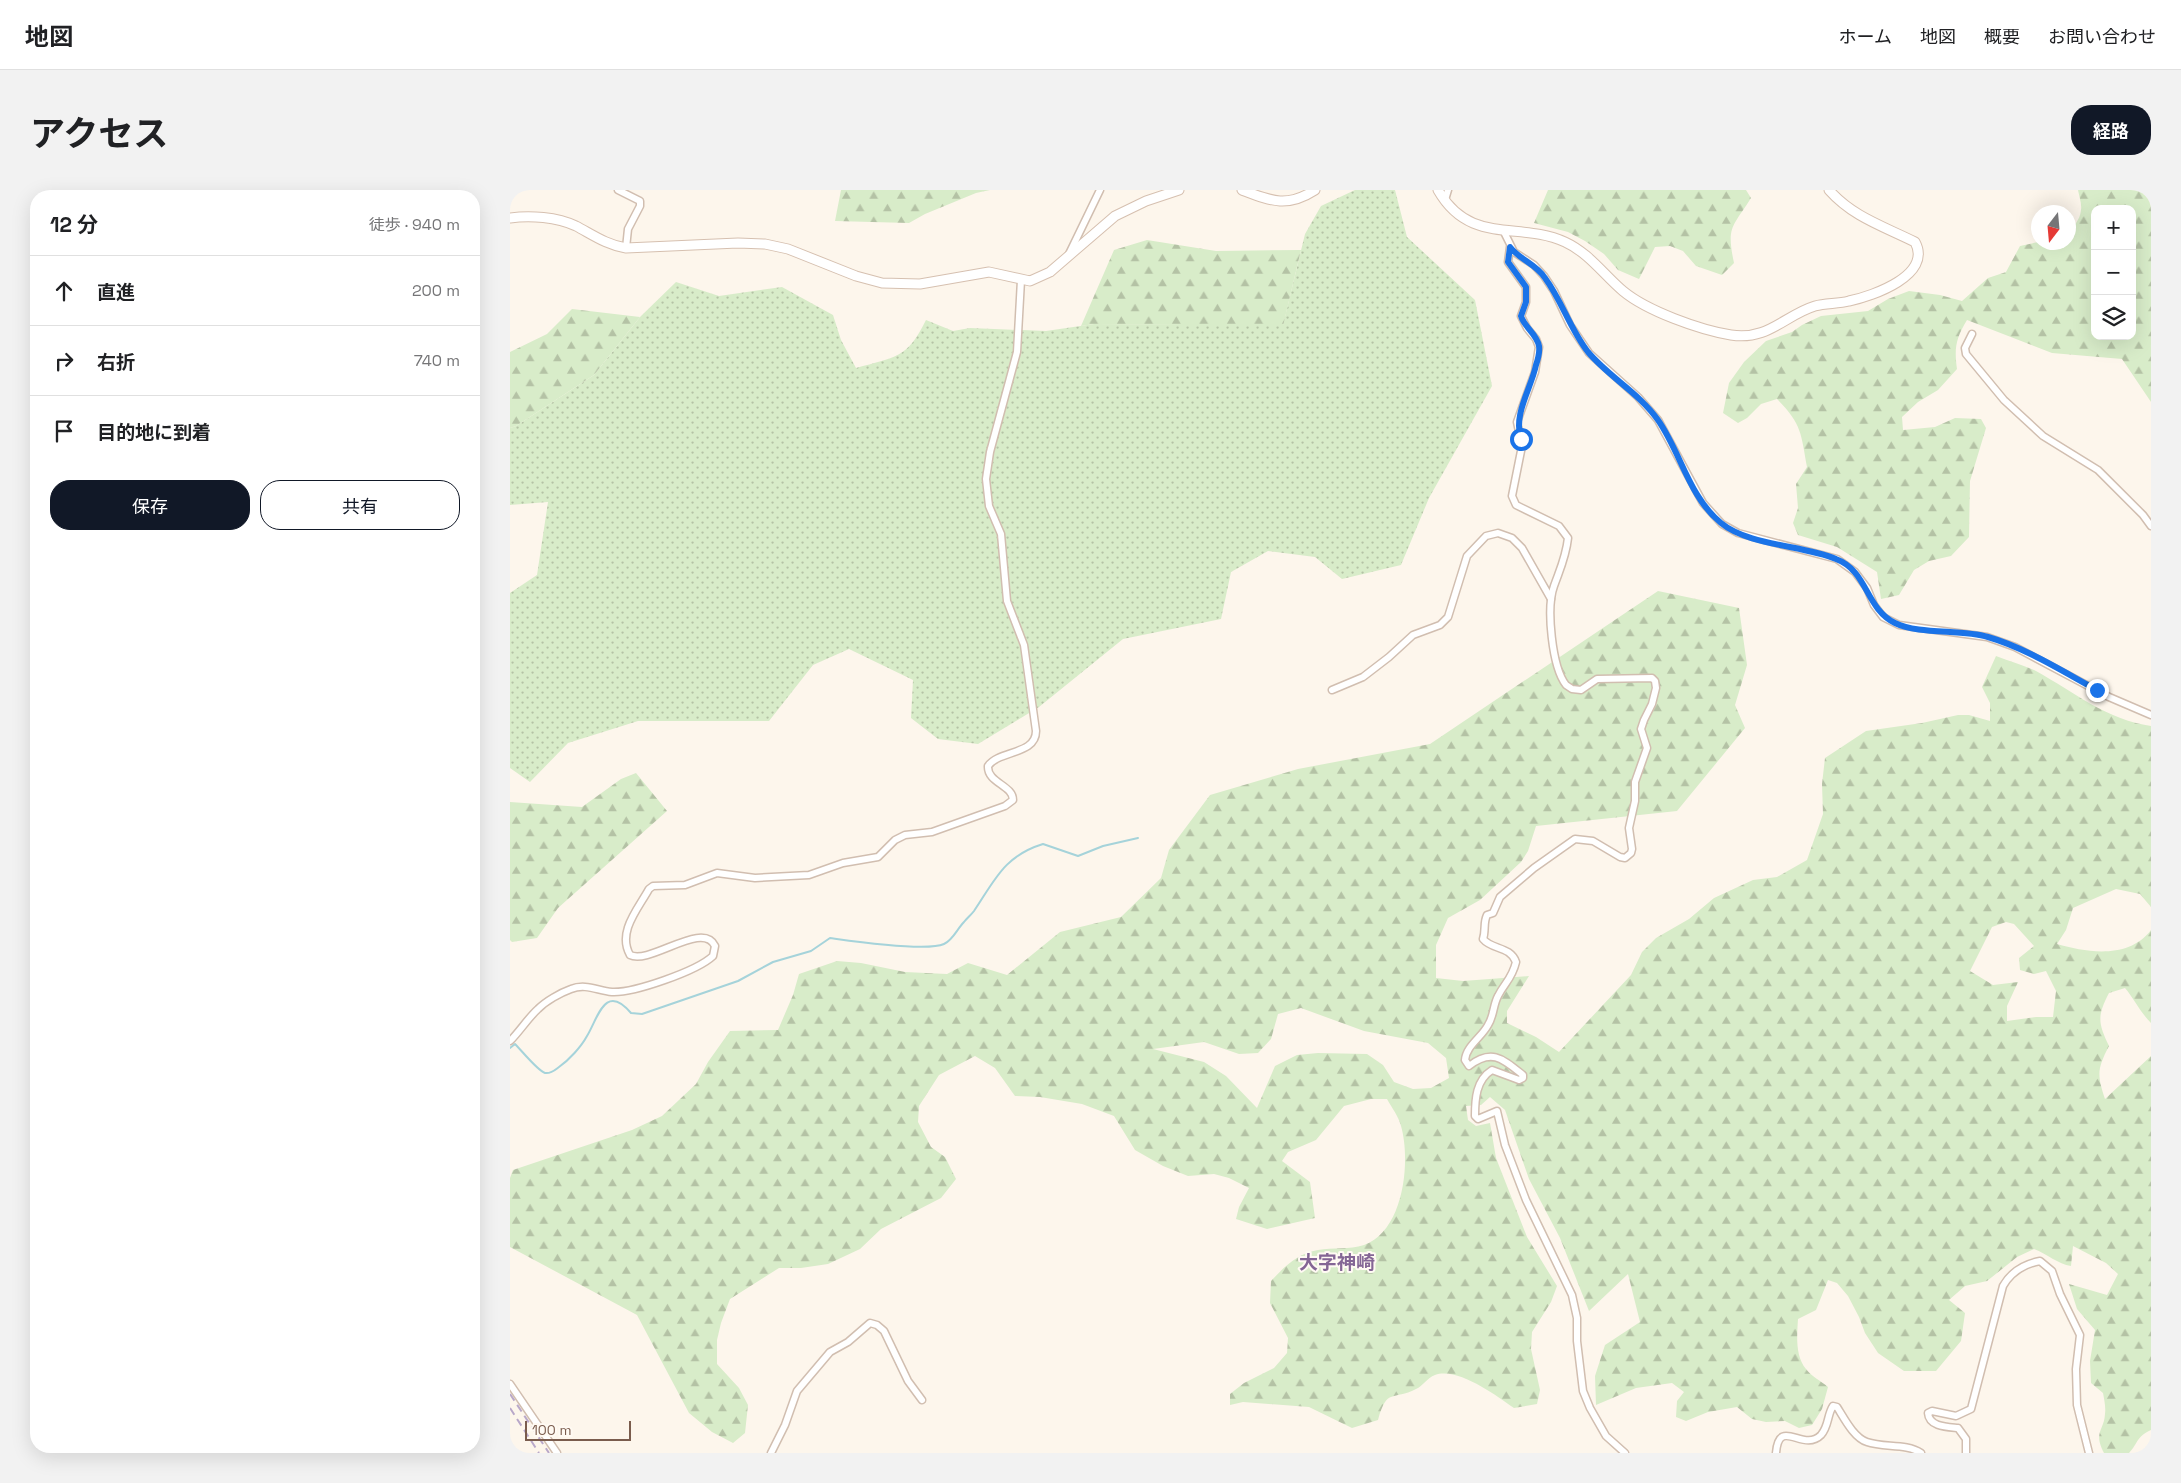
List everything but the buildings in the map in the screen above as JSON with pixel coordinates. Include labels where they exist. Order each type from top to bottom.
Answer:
[{"type":"street","points":[[618,190],[640,201],[640,206],[628,229],[626,248]]},
{"type":"street","points":[[1067,259],[1100,190]]},
{"type":"street","points":[[510,218],[544,218],[562,221],[605,242],[626,248],[728,243],[765,244],[788,249],[856,276],[882,283],[920,284],[989,272],[1030,281],[1040,278],[1067,259],[1115,216],[1146,201],[1179,190]]},
{"type":"street","points":[[1242,190],[1279,202],[1302,198],[1315,190]]},
{"type":"street","points":[[1438,190],[1452,208],[1470,222],[1504,232],[1533,232],[1564,241],[1576,248],[1623,291],[1643,305],[1711,331],[1733,336],[1761,333],[1814,306],[1848,302],[1866,297],[1910,274],[1917,264],[1919,254],[1914,242],[1862,218],[1840,203],[1828,190]]},
{"type":"street","points":[[1445,200],[1448,190]]},
{"type":"street","points":[[1504,232],[1510,247],[1544,276],[1554,291],[1570,325],[1589,353],[1638,396],[1658,420],[1699,496],[1722,524],[1738,533],[1837,559],[1855,572],[1867,588],[1874,606],[1883,617],[1898,625],[1978,635],[1996,640],[2015,647],[2109,697],[2151,715]]},
{"type":"street","points":[[1510,247],[1508,262],[1526,287],[1526,302],[1521,316],[1539,347],[1535,372],[1517,422],[1522,446],[1512,496],[1516,505],[1559,526],[1568,538],[1563,566],[1553,588],[1552,601],[1551,635],[1559,669],[1566,685],[1577,690],[1581,690],[1597,679],[1652,678],[1655,681],[1652,704],[1642,729],[1647,748],[1635,782],[1636,792],[1629,828],[1632,848],[1628,856],[1620,857],[1593,841],[1575,839],[1534,868],[1500,897],[1493,913],[1487,915],[1484,921],[1484,938],[1490,944],[1509,951],[1516,962],[1514,972],[1498,996],[1488,1026],[1468,1050],[1464,1060],[1469,1066],[1477,1060],[1490,1056],[1499,1058],[1523,1075],[1523,1078],[1519,1080],[1492,1070],[1483,1076],[1478,1086],[1475,1116],[1478,1119],[1497,1112],[1505,1145],[1526,1200],[1572,1295],[1577,1318],[1577,1341],[1583,1391],[1590,1408],[1606,1436],[1625,1453]]},
{"type":"street","points":[[510,1041],[539,1008],[569,990],[586,987],[612,992],[638,988],[701,965],[713,956],[715,946],[712,940],[706,937],[692,939],[640,957],[630,955],[627,950],[626,932],[649,889],[653,886],[685,885],[717,873],[763,878],[818,873],[842,863],[878,857],[900,837],[938,830],[1005,806],[1013,800],[1012,793],[991,777],[988,766],[996,759],[1030,745],[1035,740],[1036,731],[1024,645],[1007,601],[1001,534],[989,506],[986,479],[988,460],[1017,352],[1021,280]]},
{"type":"street","points":[[1972,334],[1965,348],[1966,354],[2004,400],[2043,436],[2098,470],[2143,515],[2151,526]]},
{"type":"street","points":[[1332,690],[1363,677],[1390,657],[1414,635],[1440,625],[1448,617],[1467,556],[1486,536],[1498,533],[1512,538],[1522,548],[1552,601]]},
{"type":"street","points":[[1966,1453],[1966,1439],[1958,1428],[1939,1426],[1931,1420],[1928,1413],[1932,1411],[1956,1416],[1971,1408],[2008,1277],[2030,1263],[2040,1261],[2052,1271],[2060,1294],[2080,1335],[2076,1369],[2077,1405],[2089,1453]]},
{"type":"street","points":[[771,1453],[785,1425],[798,1391],[830,1352],[848,1342],[866,1324],[877,1325],[884,1331],[908,1381],[922,1400]]},
{"type":"street","points":[[510,1384],[557,1453]]},
{"type":"street","points":[[1776,1453],[1777,1441],[1780,1437],[1784,1436],[1800,1440],[1814,1439],[1821,1435],[1828,1424],[1833,1406],[1837,1407],[1858,1436],[1867,1442],[1905,1448],[1921,1453]]},
{"type":"green space","points":[[841,190],[990,190],[976,193],[925,214],[909,223],[835,221]]},
{"type":"green space","points":[[1355,190],[1395,190],[1407,237],[1475,300],[1492,386],[1429,498],[1401,565],[1342,579],[1315,557],[1268,551],[1231,572],[1221,619],[1123,639],[1039,707],[978,744],[938,739],[911,718],[913,680],[849,649],[813,665],[769,721],[638,721],[568,743],[530,782],[510,768],[510,593],[537,575],[548,502],[510,505],[510,428],[516,426],[594,375],[640,317],[676,282],[719,296],[782,287],[833,315],[841,340],[856,368],[890,358],[906,349],[913,342],[926,320],[953,331],[970,328],[1046,331],[1094,324],[1283,325],[1305,234],[1321,206]]},
{"type":"green space","points":[[1548,190],[1746,190],[1751,198],[1731,234],[1734,263],[1722,275],[1696,266],[1683,251],[1670,246],[1655,247],[1639,279],[1618,270],[1604,254],[1585,241],[1568,232],[1534,223]]},
{"type":"green space","points":[[2078,190],[2151,190],[2151,402],[2122,359],[2052,353],[1967,320],[1960,332],[1957,343],[1957,369],[1938,390],[1918,402],[1902,417],[1903,430],[1935,427],[1955,418],[1981,419],[1986,428],[1970,481],[1969,537],[1951,556],[1929,561],[1914,570],[1899,595],[1881,599],[1877,572],[1837,547],[1798,535],[1793,523],[1798,508],[1796,484],[1807,467],[1796,423],[1777,399],[1761,404],[1747,418],[1738,423],[1723,413],[1729,383],[1744,362],[1766,341],[1792,332],[1821,316],[1868,311],[1888,299],[1909,291],[1940,295],[1962,301],[1988,278],[2006,272],[2020,246],[2031,244],[2031,250],[2076,250],[2076,224],[2079,219],[2081,205]]},
{"type":"green space","points":[[1147,240],[1216,251],[1301,250],[1283,326],[1094,324],[1081,326],[1114,250]]},
{"type":"green space","points":[[572,309],[640,317],[594,375],[516,426],[510,428],[510,352],[547,334]]},
{"type":"green space","points":[[1658,591],[1739,608],[1747,665],[1735,705],[1745,728],[1677,811],[1536,826],[1528,851],[1521,862],[1480,900],[1448,918],[1436,945],[1436,978],[1463,981],[1529,976],[1507,1011],[1507,1023],[1536,1037],[1559,1052],[1631,975],[1642,952],[1656,938],[1689,919],[1714,898],[1753,880],[1777,877],[1807,860],[1823,814],[1822,784],[1825,758],[1866,731],[1922,723],[1958,715],[1969,715],[1990,721],[1990,703],[1982,687],[1996,656],[2036,671],[2091,704],[2120,718],[2151,726],[2151,907],[2140,894],[2116,889],[2073,908],[2066,930],[2057,944],[2082,950],[2120,950],[2142,939],[2151,930],[2151,1023],[2125,988],[2109,993],[2102,1008],[2100,1020],[2109,1046],[2100,1067],[2100,1078],[2105,1099],[2151,1056],[2151,1430],[2140,1437],[2129,1453],[2104,1453],[2101,1446],[2099,1436],[2105,1411],[2103,1393],[2091,1383],[2090,1361],[2095,1330],[2077,1309],[2069,1284],[2107,1295],[2118,1274],[2106,1263],[2073,1246],[2071,1266],[2034,1249],[2017,1257],[1987,1281],[1965,1286],[1949,1300],[1965,1313],[1961,1341],[1936,1371],[1904,1371],[1878,1353],[1865,1333],[1848,1296],[1837,1283],[1828,1280],[1816,1310],[1798,1319],[1798,1352],[1802,1364],[1811,1374],[1828,1387],[1822,1409],[1812,1425],[1799,1428],[1785,1421],[1766,1422],[1752,1419],[1737,1407],[1708,1412],[1686,1421],[1676,1417],[1677,1401],[1684,1392],[1672,1383],[1636,1388],[1596,1405],[1595,1376],[1605,1345],[1640,1322],[1628,1274],[1589,1311],[1560,1238],[1529,1179],[1505,1110],[1490,1097],[1481,1105],[1466,1106],[1468,1120],[1476,1126],[1490,1123],[1496,1158],[1527,1237],[1557,1286],[1551,1302],[1532,1332],[1531,1349],[1540,1390],[1537,1404],[1514,1408],[1465,1378],[1444,1374],[1432,1376],[1416,1389],[1388,1399],[1384,1403],[1378,1420],[1352,1428],[1309,1407],[1243,1402],[1230,1405],[1230,1394],[1244,1383],[1274,1368],[1287,1353],[1288,1338],[1270,1303],[1271,1281],[1286,1266],[1304,1254],[1324,1249],[1364,1245],[1377,1237],[1388,1225],[1396,1210],[1404,1175],[1404,1141],[1399,1119],[1387,1099],[1371,1099],[1344,1106],[1316,1140],[1288,1152],[1282,1161],[1310,1182],[1315,1218],[1267,1229],[1236,1219],[1239,1207],[1249,1188],[1229,1178],[1214,1174],[1188,1176],[1163,1166],[1135,1150],[1114,1116],[1082,1104],[1040,1097],[1015,1096],[995,1068],[975,1056],[939,1075],[919,1106],[918,1122],[931,1147],[945,1157],[956,1179],[941,1198],[881,1229],[860,1249],[828,1264],[801,1268],[779,1268],[730,1299],[717,1340],[717,1364],[739,1388],[748,1405],[745,1433],[733,1443],[712,1432],[689,1413],[637,1315],[510,1247],[510,1178],[513,1170],[632,1130],[662,1116],[696,1084],[708,1062],[730,1031],[778,1030],[793,995],[799,974],[837,961],[861,963],[905,972],[947,974],[968,963],[1007,975],[1060,932],[1121,917],[1161,878],[1169,850],[1210,795],[1298,769],[1430,744]],"holes":[[[2006,922],[2014,924],[2034,946],[2019,958],[2020,970],[2034,974],[2046,971],[2056,991],[2053,1017],[2007,1021],[2007,1006],[2018,982],[1993,985],[1970,971],[1992,927]],[[1301,1008],[1364,1031],[1428,1043],[1446,1058],[1449,1078],[1431,1088],[1413,1089],[1394,1082],[1383,1065],[1367,1054],[1318,1053],[1297,1055],[1275,1066],[1257,1108],[1226,1076],[1204,1062],[1153,1049],[1204,1042],[1239,1054],[1258,1053],[1271,1039],[1278,1014]]]},
{"type":"green space","points":[[636,773],[667,811],[558,908],[537,938],[512,942],[510,940],[510,802],[582,807],[621,779]]},
{"type":"waterway","points":[[510,1048],[515,1044],[538,1068],[545,1073],[549,1073],[563,1064],[578,1049],[603,1006],[609,1002],[615,1001],[622,1004],[631,1013],[642,1014],[738,981],[773,962],[811,951],[830,938],[922,947],[944,944],[974,911],[1002,870],[1019,855],[1043,844],[1078,856],[1103,846],[1138,838]]},
{"type":"railway","points":[[510,1394],[549,1453]]},
{"type":"railway","points":[[510,1408],[539,1453]]},
{"type":"district","name":"大字神崎","points":[[1337,1262]]},
{"type":"route","points":[[1521,439],[1517,422],[1535,372],[1539,347],[1536,339],[1522,320],[1522,310],[1527,295],[1526,287],[1508,262],[1510,247],[1544,276],[1554,291],[1577,337],[1589,353],[1638,396],[1658,420],[1703,503],[1722,524],[1738,533],[1813,552],[1837,559],[1848,565],[1867,588],[1874,606],[1883,617],[1898,625],[1987,637],[2015,647],[2097,690]]}]
